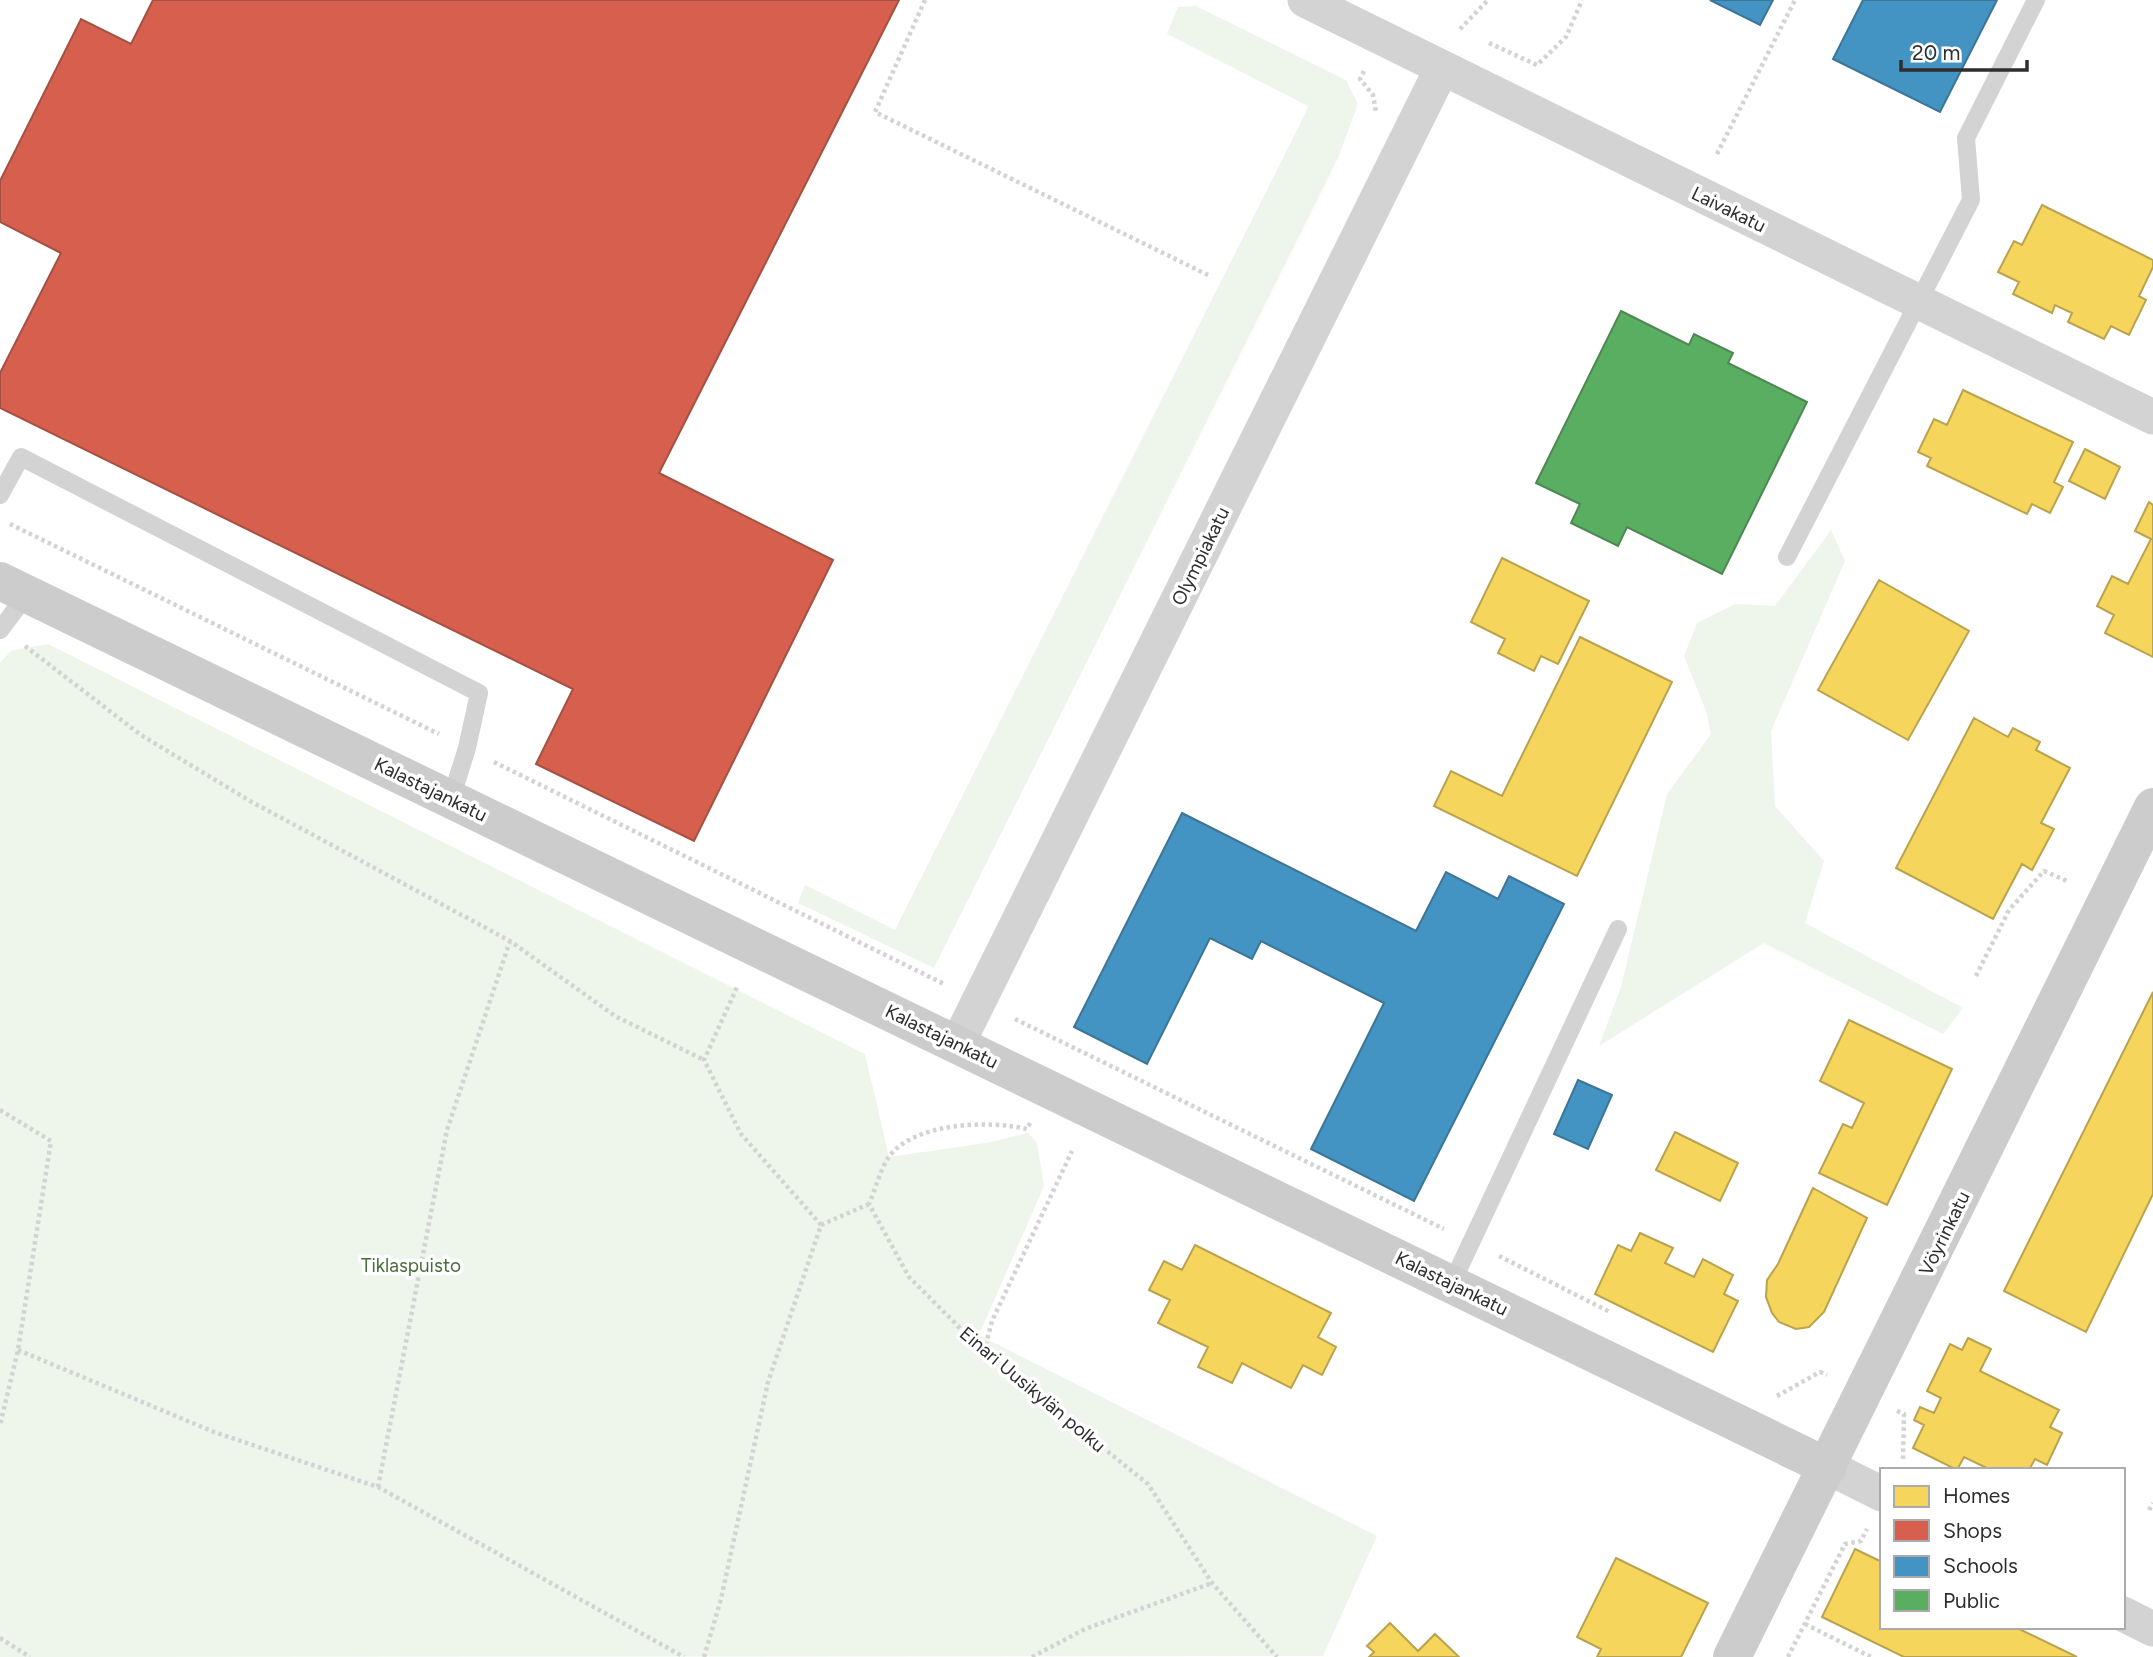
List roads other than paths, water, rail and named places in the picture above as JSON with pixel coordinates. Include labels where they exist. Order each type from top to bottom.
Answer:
[{"type":"street","name":"Laivakatu","points":[[1305,0],[2153,418]]},
{"type":"street","name":"Olympiakatu","points":[[958,1043],[1442,68]]},
{"type":"street","name":"Kalastajankatu","points":[[14,588],[958,1043],[1880,1493]]},
{"type":"street","name":"Vöyrinkatu","points":[[1732,1657],[2153,807]]},
{"type":"street","points":[[2125,1615],[2153,1629]]},
{"type":"lane","points":[[1787,557],[1971,200],[1966,138],[2036,0]]},
{"type":"lane","points":[[0,495],[21,457],[479,693],[467,748],[451,799]]},
{"type":"lane","points":[[1,629],[14,588]]},
{"type":"lane","points":[[1452,1283],[1618,929]]},
{"type":"park label","name":"Tiklaspuisto","points":[[411,1265]]}]
